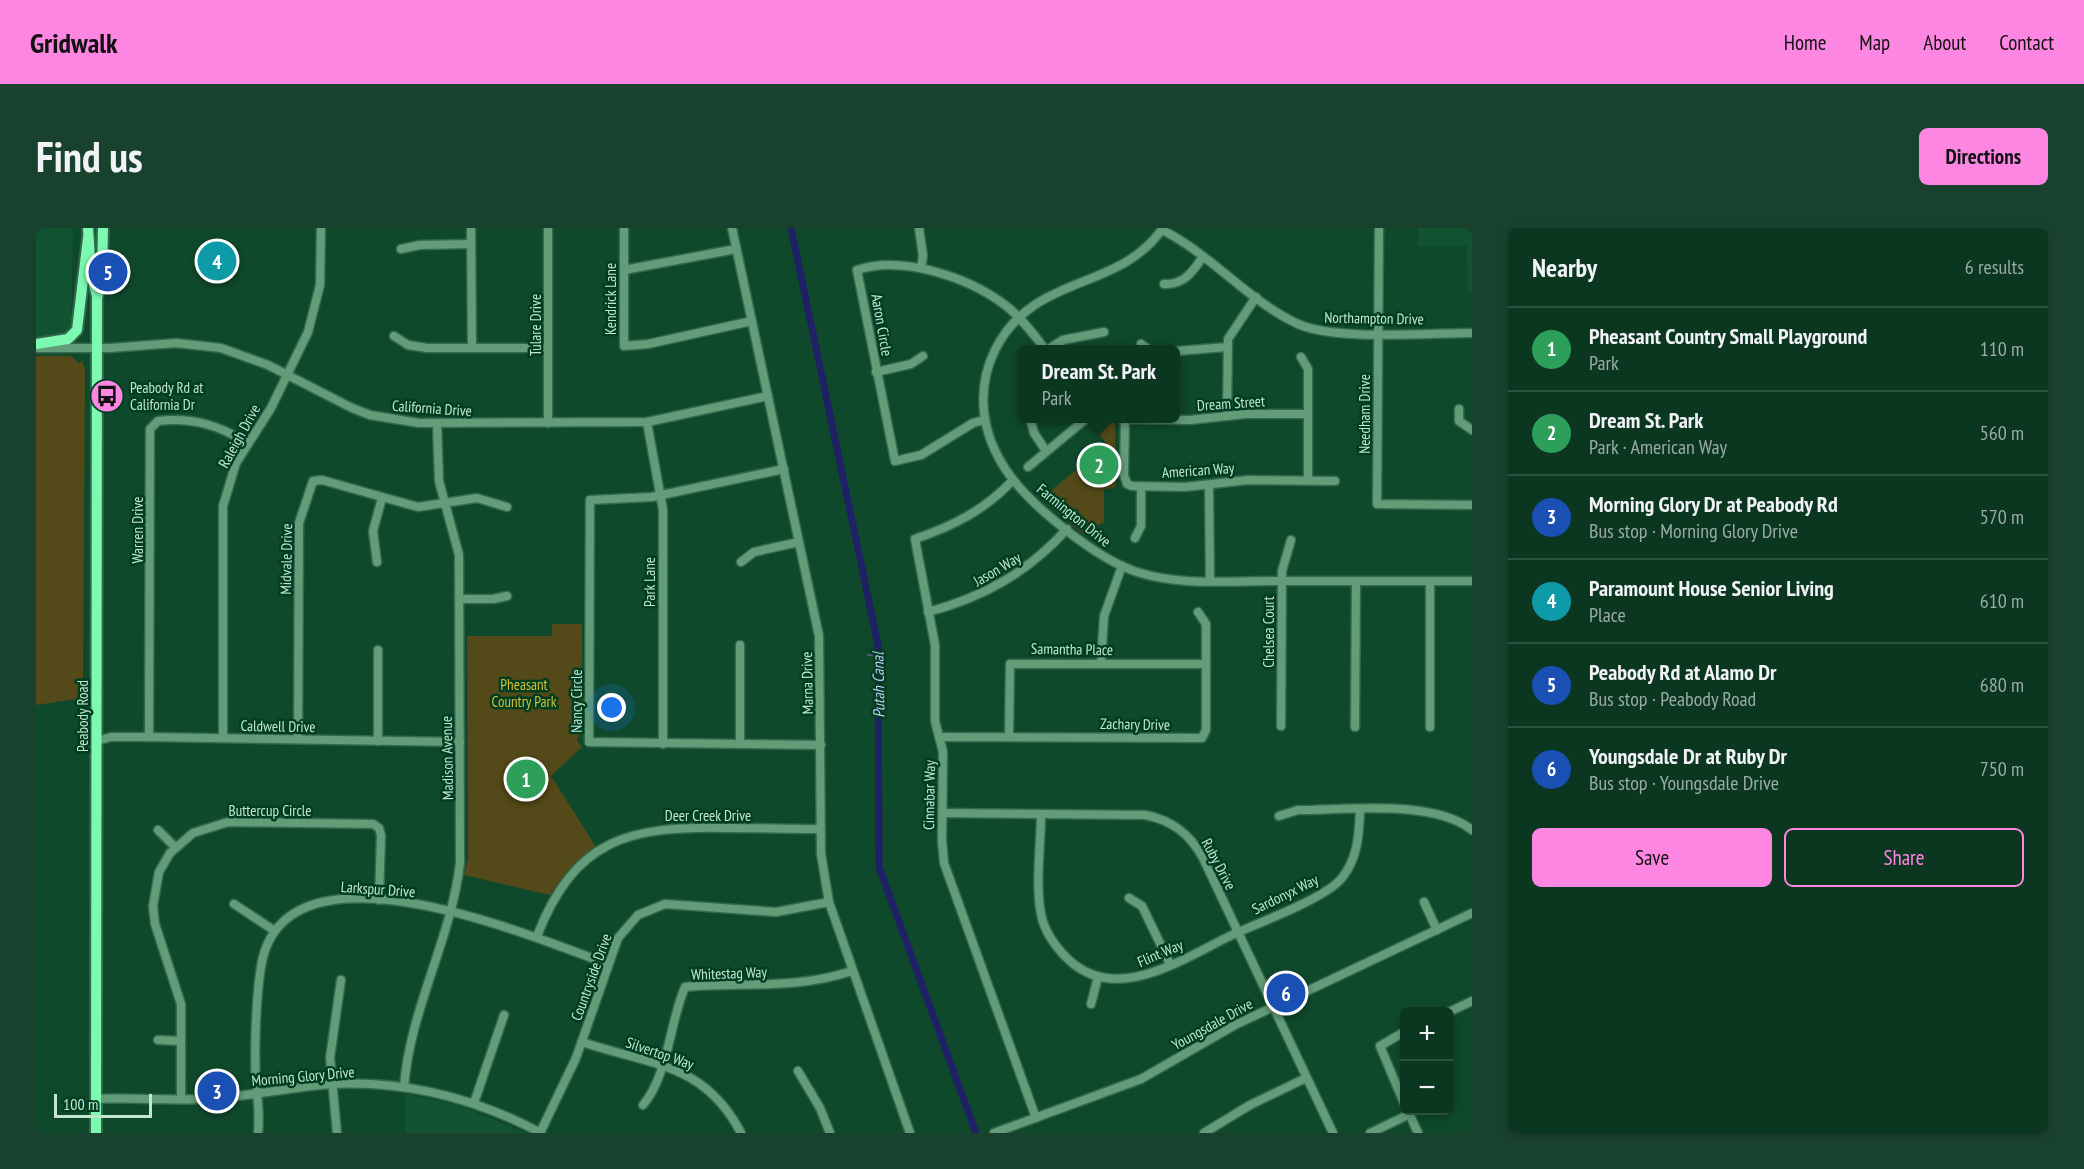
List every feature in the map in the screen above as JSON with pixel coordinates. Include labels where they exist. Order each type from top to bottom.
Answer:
[{"type":"main road","name":"Peabody Road","points":[[96,1133],[97,348],[103,228]]},
{"type":"main road","name":"Peabody Road","points":[[88,233],[91,273],[98,299]]},
{"type":"main road","points":[[36,346],[68,339],[77,330],[88,233]]},
{"type":"street","name":"Raleigh Drive","points":[[223,738],[223,507],[231,476],[247,443],[271,408],[308,332],[316,307],[321,274],[321,228]]},
{"type":"street","points":[[471,228],[472,347]]},
{"type":"street","name":"Tulare Drive","points":[[548,228],[548,423]]},
{"type":"street","name":"Kendrick Lane","points":[[624,228],[624,346],[648,344],[752,321]]},
{"type":"street","name":"Marna Drive","points":[[732,228],[819,636],[822,869],[829,902],[910,1133]]},
{"type":"street","points":[[919,228],[923,256],[921,268]]},
{"type":"street","name":"Needham Drive","points":[[1379,228],[1377,504],[1472,505]]},
{"type":"street","name":"Northampton Drive","points":[[1162,229],[1280,314],[1306,327],[1334,332],[1472,333]]},
{"type":"street","name":"Farmington Drive","points":[[1162,229],[1147,247],[1123,264],[1050,294],[1019,317],[1004,334],[990,363],[983,401],[984,420],[990,440],[1013,480],[1092,550],[1122,566],[1159,578],[1210,581],[1472,581]]},
{"type":"street","points":[[401,249],[420,245],[471,244]]},
{"type":"street","points":[[624,270],[736,249]]},
{"type":"street","points":[[1164,284],[1179,283],[1188,277],[1202,258]]},
{"type":"street","name":"Aaron Circle","points":[[984,420],[961,429],[947,441],[921,455],[895,460],[857,270],[886,264],[921,268],[980,289],[1019,317],[1043,345]]},
{"type":"street","points":[[1227,415],[1228,339],[1256,297]]},
{"type":"street","points":[[1055,345],[1063,340],[1104,332]]},
{"type":"street","points":[[394,336],[408,345],[427,348],[548,348]]},
{"type":"street","name":"California Drive","points":[[36,346],[97,348],[176,342],[201,344],[252,358],[334,400],[370,415],[437,424],[647,422],[768,396]]},
{"type":"street","points":[[1180,351],[1227,348]]},
{"type":"street","points":[[876,372],[911,364],[924,356]]},
{"type":"street","points":[[1301,357],[1308,369],[1308,480]]},
{"type":"street","points":[[1460,409],[1460,421],[1472,430]]},
{"type":"street","name":"Dream Street","points":[[1180,420],[1227,415],[1308,414]]},
{"type":"street","name":"Warren Drive","points":[[150,737],[150,429],[158,422],[199,421],[221,428],[247,443]]},
{"type":"street","name":"Park Lane","points":[[647,422],[661,495],[663,744]]},
{"type":"street","points":[[1031,423],[1034,433],[1046,451]]},
{"type":"street","points":[[1028,467],[1081,423]]},
{"type":"street","name":"American Way","points":[[1123,423],[1125,480],[1132,486],[1209,485],[1248,480],[1335,481]]},
{"type":"street","name":"Madison Avenue","points":[[404,1087],[411,1032],[450,912],[460,864],[459,555],[438,469],[437,424]]},
{"type":"street","points":[[661,495],[784,469]]},
{"type":"street","name":"Midvale Drive","points":[[298,739],[299,523],[305,497],[313,481],[322,480],[418,507],[477,498],[507,507]]},
{"type":"street","name":"Cinnabar Way","points":[[1013,480],[971,515],[941,531],[915,539],[935,645],[935,713],[943,752],[942,847],[949,881],[1036,1118]]},
{"type":"street","points":[[1209,485],[1210,581]]},
{"type":"street","points":[[1135,538],[1141,525],[1141,487]]},
{"type":"street","name":"Nancy Circle","points":[[661,495],[590,500],[589,742],[821,745]]},
{"type":"street","points":[[377,562],[373,531],[382,498]]},
{"type":"street","name":"Jason Way","points":[[928,612],[969,600],[1009,580],[1041,556],[1066,529]]},
{"type":"street","name":"Chelsea Court","points":[[1281,726],[1282,581],[1286,552],[1291,540]]},
{"type":"street","points":[[741,561],[754,552],[799,542]]},
{"type":"street","points":[[1101,663],[1104,616],[1122,566]]},
{"type":"street","points":[[1356,581],[1356,727]]},
{"type":"street","points":[[1430,581],[1430,727]]},
{"type":"street","points":[[459,599],[492,599],[507,596]]},
{"type":"street","name":"Zachary Drive","points":[[939,737],[1202,738],[1206,730],[1206,624],[1198,612]]},
{"type":"street","points":[[740,645],[740,744]]},
{"type":"street","points":[[378,650],[378,741]]},
{"type":"street","name":"Samantha Place","points":[[1009,736],[1010,664],[1206,664]]},
{"type":"street","name":"Caldwell Drive","points":[[97,741],[111,737],[150,737],[460,742]]},
{"type":"street","points":[[1279,816],[1298,810],[1438,813],[1457,820],[1472,830]]},
{"type":"street","name":"Sardonyx Way","points":[[1238,932],[1316,895],[1340,879],[1354,856],[1359,839],[1360,810]]},
{"type":"street","name":"Ruby Drive","points":[[942,813],[1145,815],[1173,825],[1198,847],[1333,1133]]},
{"type":"street","name":"Flint Way","points":[[1041,814],[1039,898],[1044,923],[1064,956],[1073,964],[1098,977],[1137,977],[1238,932]]},
{"type":"street","name":"Buttercup Circle","points":[[181,1099],[179,991],[158,935],[153,906],[159,872],[176,847],[202,829],[228,822],[373,824],[381,833],[379,900]]},
{"type":"street","name":"Deer Creek Drive","points":[[537,936],[554,897],[575,870],[600,850],[620,839],[639,833],[680,827],[820,829]]},
{"type":"street","points":[[158,830],[176,847]]},
{"type":"street","points":[[1129,898],[1142,906],[1170,964]]},
{"type":"street","name":"Larkspur Drive","points":[[258,1133],[255,1054],[262,968],[268,943],[275,931],[296,912],[309,905],[336,899],[379,900],[450,912],[537,936],[608,964]]},
{"type":"street","name":"Countryside Drive","points":[[540,1133],[582,1042],[608,964],[624,928],[638,915],[659,905],[675,903],[776,912],[829,902]]},
{"type":"street","points":[[1424,902],[1437,930]]},
{"type":"street","points":[[234,904],[275,931]]},
{"type":"street","name":"Youngsdale Drive","points":[[994,1133],[1141,1079],[1224,1030],[1472,913]]},
{"type":"street","name":"Whitestag Way","points":[[662,1065],[685,987],[781,986],[813,982],[852,971]]},
{"type":"street","points":[[1091,1004],[1098,977]]},
{"type":"street","points":[[337,1133],[331,1084],[331,1044],[341,980]]},
{"type":"street","points":[[1454,1009],[1472,1001]]},
{"type":"street","points":[[474,1103],[501,1031],[504,1015]]},
{"type":"street","points":[[1400,1034],[1380,1046],[1400,1094]]},
{"type":"street","points":[[158,1040],[181,1041]]},
{"type":"street","name":"Silvertop Way","points":[[582,1042],[662,1065],[693,1078],[719,1098],[741,1133]]},
{"type":"street","points":[[643,1105],[649,1098],[662,1065]]},
{"type":"street","points":[[798,1071],[820,1108],[830,1133]]},
{"type":"street","points":[[1204,1133],[1250,1105],[1306,1078]]},
{"type":"street","name":"Morning Glory Drive","points":[[95,1100],[217,1099],[331,1084],[404,1087],[474,1103],[540,1133]]},
{"type":"street","points":[[1370,1133],[1403,1115]]},
{"type":"street","points":[[1410,1115],[1418,1133]]},
{"type":"shaded area","points":[[36,228],[73,228],[71,322],[68,332],[63,334],[36,337]]},
{"type":"shaded area","points":[[1418,228],[1472,228],[1472,293],[1468,293],[1467,246],[1418,246]]},
{"type":"shaded area","points":[[405,1094],[457,1105],[526,1133],[405,1133]]},
{"type":"green space","points":[[36,356],[71,356],[79,363],[82,361],[85,369],[83,694],[77,699],[36,705]]},
{"type":"green space","points":[[1089,423],[1115,423],[1116,487],[1104,490],[1104,522],[1083,534],[1044,501],[1046,495],[1107,444]]},
{"type":"green space","name":"Pheasant Country Park","points":[[552,624],[582,624],[582,727],[577,740],[582,747],[551,776],[596,847],[568,870],[550,895],[464,875],[468,859],[467,636],[552,636]]},
{"type":"waterway","name":"Putah Canal","points":[[791,228],[878,645],[879,867],[976,1133]]},
{"type":"waterway","name":"Putah Canal","points":[[868,655],[884,655]]},
{"type":"place","name":"Paramount House Senior Living","points":[[217,261]]},
{"type":"place","name":"Peabody Rd at Alamo Dr","points":[[108,272]]},
{"type":"place","name":"Peabody Rd at California Dr","points":[[107,396]]},
{"type":"place","name":"Dream St. Park","points":[[1099,465]]},
{"type":"place","name":"Pheasant Country Small Playground","points":[[526,779]]},
{"type":"place","name":"Youngsdale Dr at Ruby Dr","points":[[1286,993]]},
{"type":"place","name":"Morning Glory Dr at Peabody Rd","points":[[217,1091]]}]
